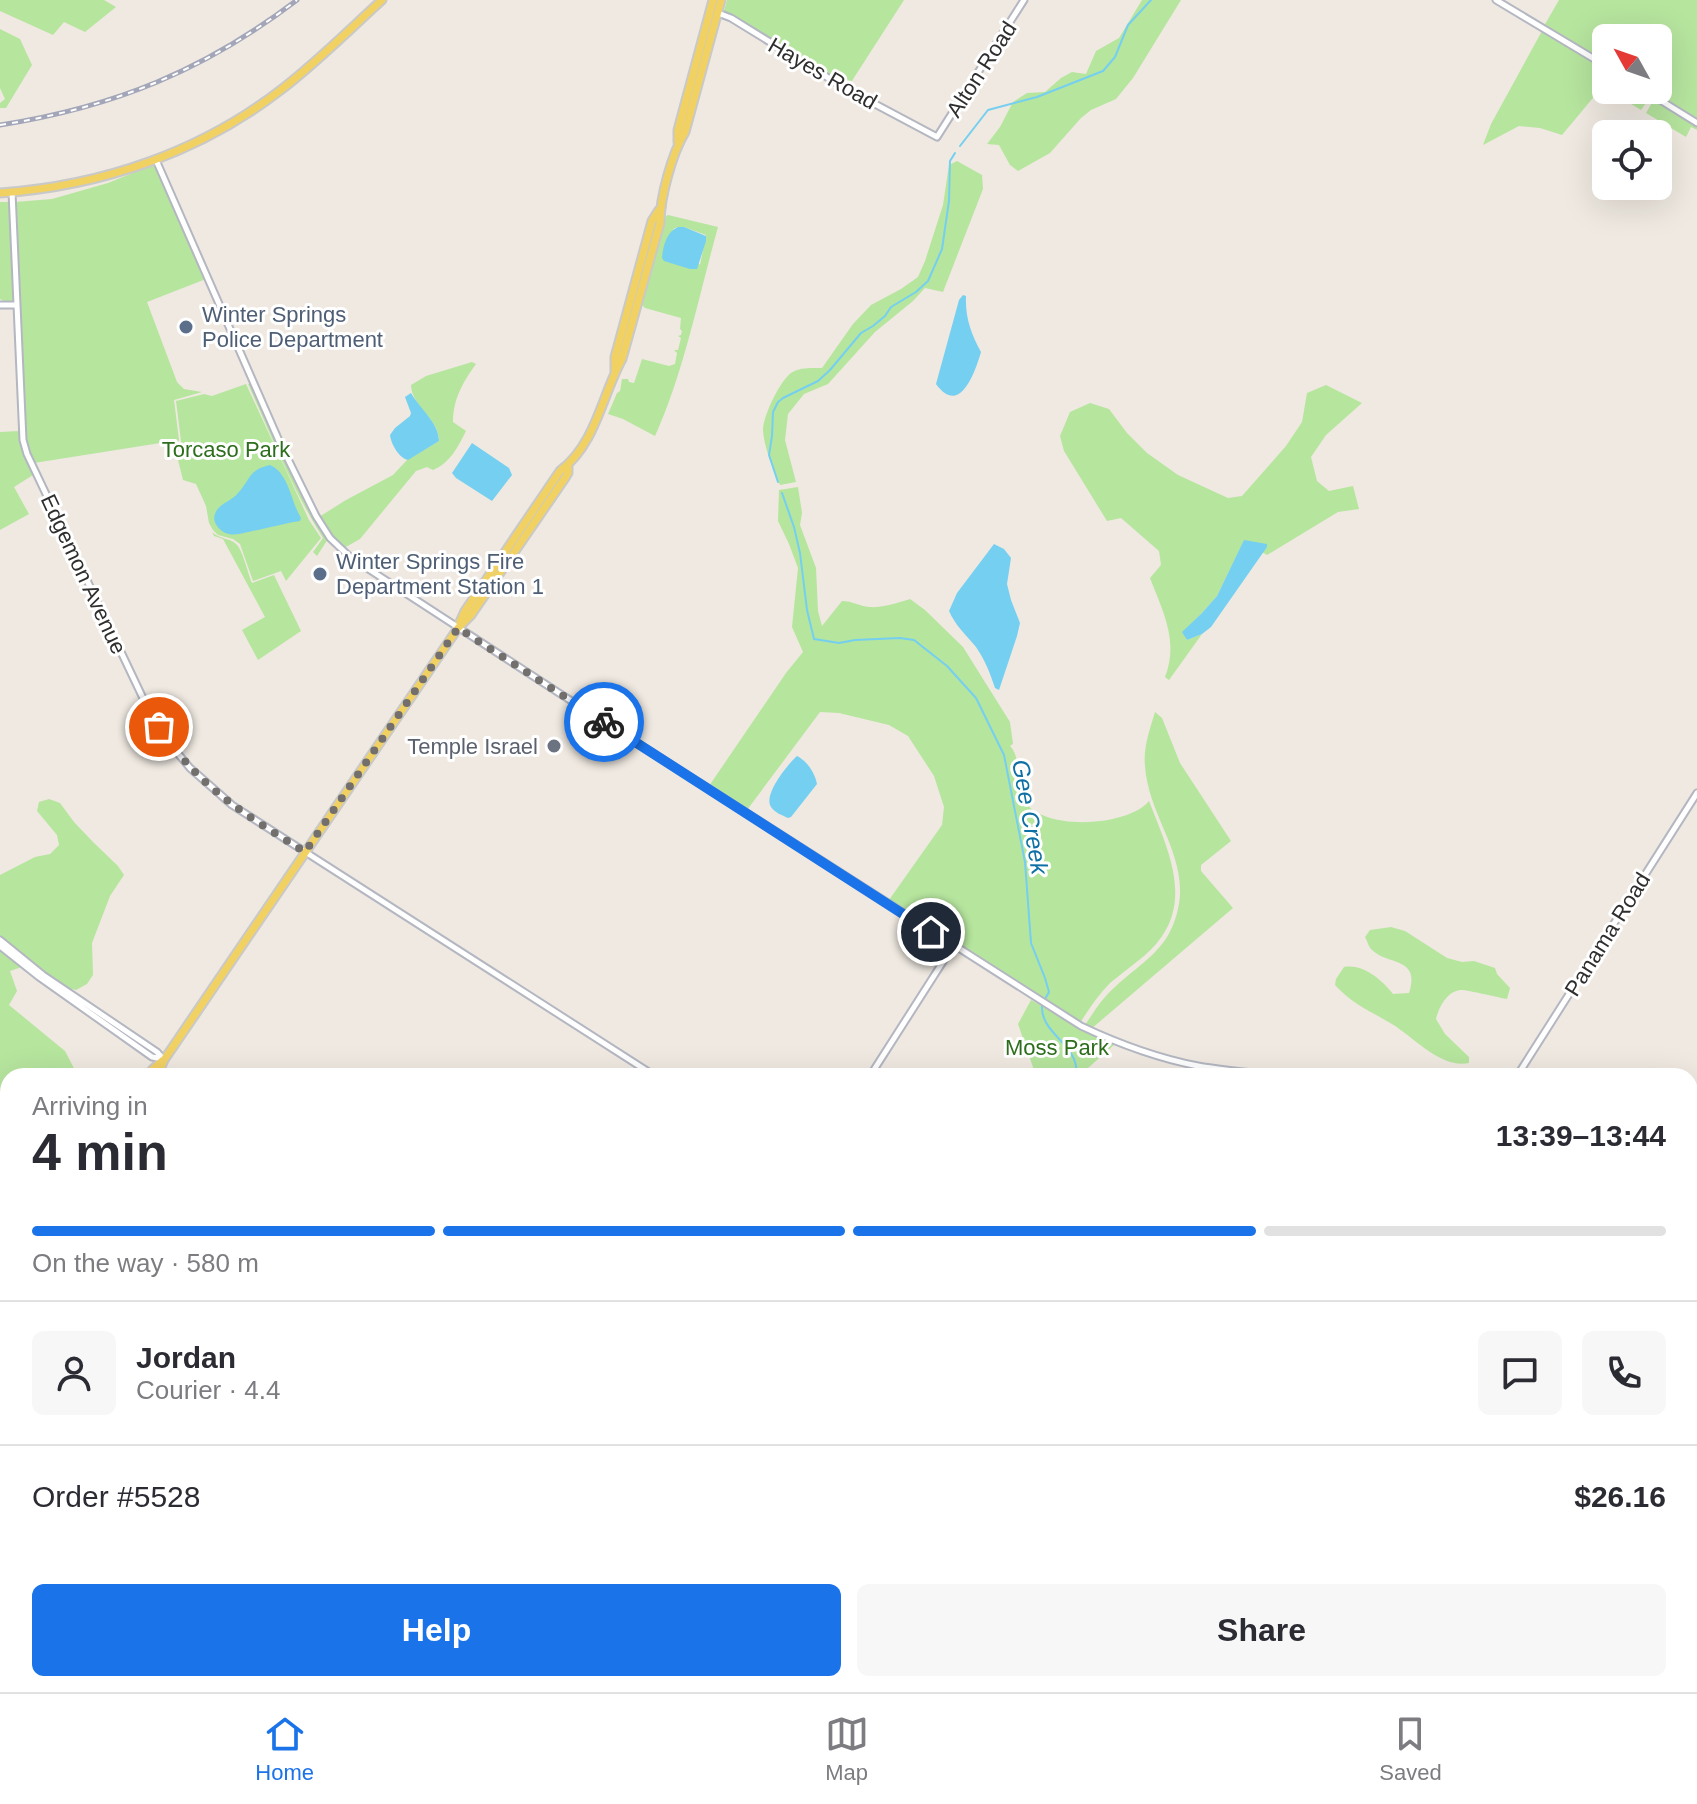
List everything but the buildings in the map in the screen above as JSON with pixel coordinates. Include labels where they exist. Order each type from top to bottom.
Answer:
[{"type":"main road","points":[[0,193],[93,180],[156,160],[193,144],[275,95],[382,0]]},
{"type":"main road","points":[[713,0],[714,12]]},
{"type":"main road","points":[[458,628],[465,611],[596,421],[622,359],[660,223],[660,208],[678,144],[685,132],[714,12],[721,0]]},
{"type":"main road","points":[[160,1068],[458,628],[471,615],[568,473],[568,465]]},
{"type":"main road","points":[[548,489],[550,499]]},
{"type":"main road","points":[[154,1068],[164,1060]]},
{"type":"street","name":"Alton Road","points":[[937,137],[1024,0]]},
{"type":"street","points":[[1496,0],[1592,58]]},
{"type":"street","name":"Hayes Road","points":[[714,12],[731,18],[843,87],[937,137]]},
{"type":"street","points":[[1666,104],[1697,123]]},
{"type":"street","points":[[156,160],[280,443],[323,528],[340,549],[1049,1007],[1097,1034],[1152,1055],[1216,1068]]},
{"type":"street","name":"Edgemon Avenue","points":[[12,192],[21,429],[27,454],[145,703],[170,744],[208,786],[232,805],[642,1068]]},
{"type":"street","points":[[0,305],[15,305]]},
{"type":"street","name":"Panama Road","points":[[1522,1068],[1697,793]]},
{"type":"street","points":[[0,943],[157,1052],[164,1060]]},
{"type":"street","points":[[875,1068],[953,946]]},
{"type":"green space","points":[[0,0],[104,0],[116,7],[85,32],[64,22],[53,35],[0,11]]},
{"type":"green space","points":[[727,0],[904,0],[848,87],[724,11]]},
{"type":"green space","points":[[1142,0],[1181,0],[1133,78],[1116,99],[1091,110],[1050,153],[1018,171],[1010,165],[999,145],[987,144],[1013,102],[1027,93],[1045,92],[1072,72],[1086,74],[1096,51],[1119,38]]},
{"type":"green space","points":[[1559,0],[1697,0],[1697,121],[1671,104],[1672,24],[1592,24],[1592,55],[1544,26]]},
{"type":"green space","points":[[0,29],[20,39],[32,65],[6,108],[0,108],[0,103],[5,99],[0,88]]},
{"type":"green space","points":[[1542,31],[1592,61],[1592,99],[1562,135],[1519,126],[1483,145],[1491,124]]},
{"type":"green space","points":[[1631,104],[1645,104],[1641,110]]},
{"type":"green space","points":[[1651,104],[1662,104],[1697,126],[1697,130],[1691,127],[1686,137],[1672,129],[1672,120],[1658,120],[1646,113]]},
{"type":"green space","points":[[957,161],[982,175],[983,189],[943,292],[925,288],[875,332],[828,384],[804,394],[788,414],[785,440],[796,482],[780,485],[763,430],[777,391],[794,371],[822,368],[853,324],[871,305],[918,277],[943,205],[949,165]]},
{"type":"green space","points":[[155,164],[206,279],[147,302],[177,382],[184,389],[202,392],[174,400],[179,440],[175,447],[173,441],[34,463],[25,440],[15,202],[52,199],[108,183]]},
{"type":"green space","points":[[0,202],[10,202],[13,302],[8,303],[0,299]]},
{"type":"green space","points":[[666,216],[718,227],[683,360],[655,436],[608,414],[620,391],[622,379],[634,383],[642,359],[669,366],[675,364],[677,353],[674,350],[678,350],[681,338],[678,336],[682,331],[681,318],[642,305]],"holes":[[[684,227],[706,235],[700,265],[673,229]]]},
{"type":"green space","points":[[472,362],[476,364],[460,391],[453,414],[453,422],[466,431],[453,454],[433,470],[427,467],[416,471],[360,539],[344,548],[332,537],[319,517],[393,475],[407,460],[439,441],[435,426],[416,400],[411,385],[426,376]]},
{"type":"green space","points":[[252,383],[296,483],[328,539],[317,556],[313,552],[323,538],[283,462],[248,384]]},
{"type":"green space","name":"Torcaso Park","points":[[246,384],[309,520],[321,538],[286,581],[281,571],[253,581],[240,544],[213,530],[196,484],[183,480],[176,452],[181,441],[176,401],[204,394],[212,396]]},
{"type":"green space","points":[[1326,385],[1362,403],[1326,435],[1311,457],[1317,481],[1329,491],[1353,486],[1359,509],[1338,512],[1267,555],[1262,552],[1267,547],[1244,541],[1217,596],[1183,632],[1187,640],[1202,634],[1169,680],[1165,677],[1170,651],[1168,627],[1150,578],[1161,565],[1159,551],[1121,518],[1107,521],[1064,451],[1060,436],[1070,412],[1090,403],[1109,409],[1147,453],[1178,475],[1228,498],[1242,496],[1286,446],[1302,422],[1307,393]]},
{"type":"green space","points":[[19,431],[33,475],[14,487],[29,514],[0,530],[0,432]]},
{"type":"green space","points":[[798,487],[802,513],[800,525],[816,568],[818,611],[822,626],[842,601],[874,607],[910,599],[963,647],[1010,722],[1013,744],[1010,746],[1016,757],[1021,793],[1032,810],[1047,817],[1084,822],[1123,816],[1149,801],[1165,842],[1175,882],[1171,920],[1161,938],[1110,983],[1080,1023],[889,900],[942,825],[944,807],[934,776],[908,736],[889,725],[839,713],[820,712],[747,810],[709,786],[803,652],[792,627],[798,568],[778,521],[779,490]]},
{"type":"green space","points":[[212,532],[239,547],[252,583],[274,575],[301,631],[258,660],[242,630],[265,617],[223,539],[214,536]]},
{"type":"green space","points":[[1155,712],[1162,718],[1180,763],[1231,841],[1201,865],[1201,871],[1233,908],[1091,1029],[1085,1025],[1102,1000],[1162,944],[1173,925],[1179,903],[1180,882],[1176,863],[1148,787],[1145,766],[1146,745]]},
{"type":"green space","points":[[49,799],[60,803],[124,875],[110,896],[92,943],[93,975],[87,984],[76,990],[67,988],[44,973],[0,937],[0,875],[35,857],[50,854],[59,845],[57,835],[37,811],[39,802]]},
{"type":"green space","points":[[1391,927],[1405,931],[1447,958],[1474,961],[1495,968],[1510,988],[1507,999],[1456,991],[1442,1005],[1436,1019],[1445,1034],[1469,1057],[1469,1063],[1459,1064],[1438,1057],[1392,1024],[1355,1003],[1335,985],[1344,967],[1351,967],[1371,974],[1393,994],[1409,993],[1411,981],[1406,967],[1378,954],[1370,948],[1365,937],[1370,930]]},
{"type":"green space","points":[[0,949],[22,967],[10,971],[17,991],[9,1005],[65,1051],[74,1068],[0,1068]]},
{"type":"green space","name":"Moss Park","points":[[1031,1000],[1114,1045],[1088,1068],[1033,1068],[1018,1024]]},
{"type":"water","points":[[678,227],[706,236],[697,269],[662,258],[668,236]]},
{"type":"water","points":[[963,295],[966,296],[969,325],[981,352],[965,388],[952,396],[936,384]]},
{"type":"water","points":[[411,393],[433,422],[439,441],[408,460],[396,450],[390,435],[410,416],[405,397]]},
{"type":"water","points":[[472,443],[509,468],[512,475],[492,501],[452,473]]},
{"type":"water","points":[[270,465],[286,481],[300,521],[236,534],[221,531],[214,520],[217,511],[235,496],[254,472]]},
{"type":"water","points":[[1244,540],[1267,544],[1267,547],[1211,627],[1187,640],[1182,632],[1217,596]]},
{"type":"water","points":[[994,544],[1004,549],[1011,558],[1007,584],[1020,623],[999,690],[995,688],[976,647],[949,611],[957,593]]},
{"type":"water","points":[[797,756],[810,768],[817,784],[788,818],[771,807],[770,795],[782,773]]},
{"type":"waterway","name":"Gee Creek","points":[[960,146],[988,110],[1037,97],[1103,71],[1115,57],[1128,25],[1151,0]]},
{"type":"waterway","name":"Gee Creek","points":[[778,482],[769,455],[773,412],[778,402],[818,381],[861,333],[928,281],[942,249],[949,201],[950,161],[955,153]]},
{"type":"waterway","name":"Gee Creek","points":[[782,493],[800,553],[814,639],[839,643],[900,638],[914,640],[947,666],[976,698],[1004,755],[1025,862],[1031,943],[1049,992],[1045,999]]},
{"type":"waterway","name":"Gee Creek","points":[[1042,1005],[1047,1024],[1073,1056],[1076,1068]]},
{"type":"railway","points":[[0,125],[82,108],[157,82],[228,47],[297,0]]},
{"type":"way so far","points":[[159,727],[181,758],[208,786],[305,852],[458,628],[604,722]]},
{"type":"place","name":"Winter Springs Police Department","points":[[186,327]]},
{"type":"place","name":"Winter Springs Fire Department Station 1","points":[[320,574]]},
{"type":"place","name":"Temple Israel","points":[[554,746]]},
{"type":"route","points":[[604,722],[931,932]]}]
